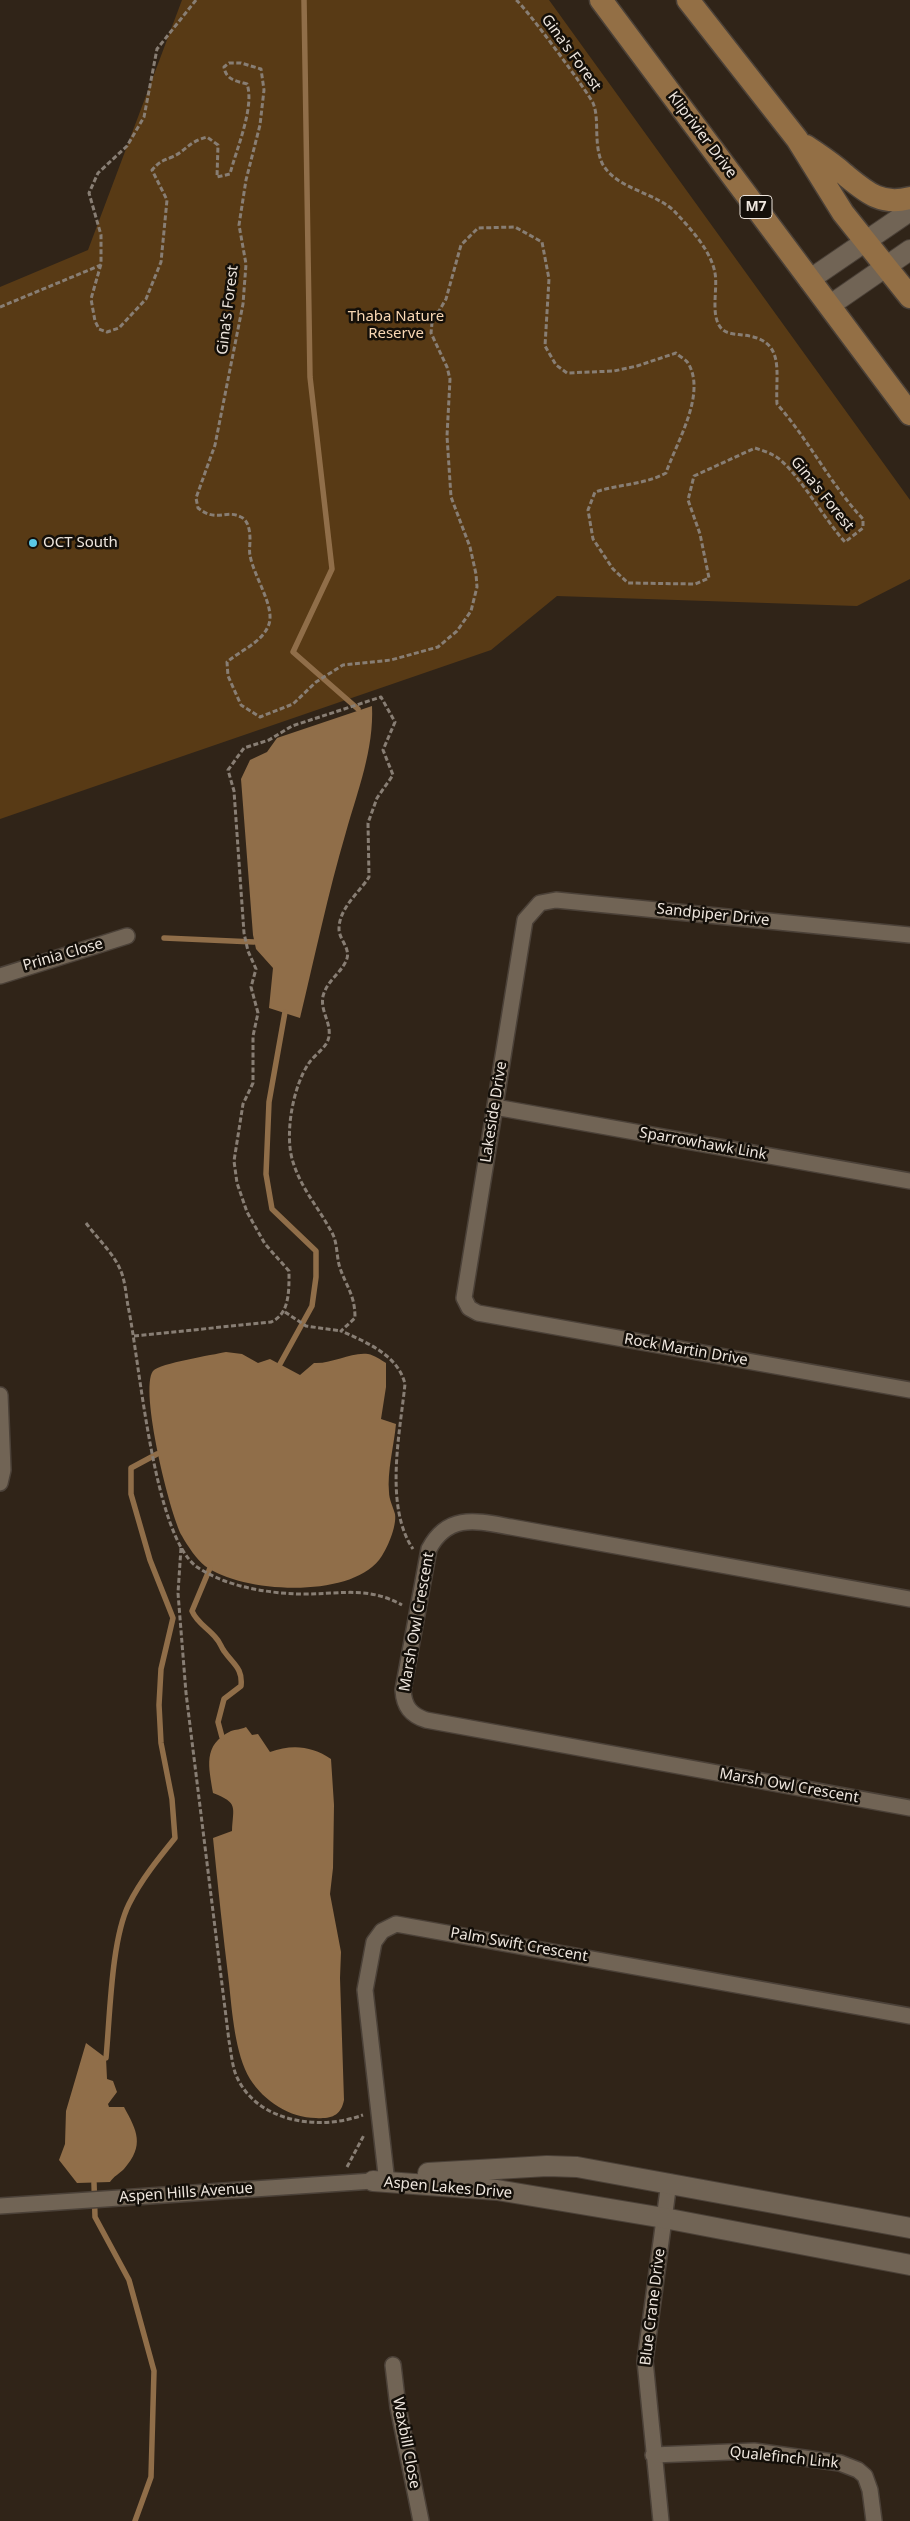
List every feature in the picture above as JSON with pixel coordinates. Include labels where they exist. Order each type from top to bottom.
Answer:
[{"type":"main road","name":"Kliprivier Drive","points":[[601,0],[910,414]]},
{"type":"main road","points":[[688,0],[797,139],[843,213],[910,297]]},
{"type":"main road","points":[[797,139],[868,194],[880,200],[890,201],[910,198]]},
{"type":"street","points":[[809,280],[910,211]]},
{"type":"street","points":[[829,306],[910,250]]},
{"type":"street","name":"Sandpiper Drive","points":[[525,920],[540,903],[556,900],[910,935]]},
{"type":"street","name":"Lakeside Drive","points":[[466,1304],[464,1292],[525,920]]},
{"type":"street","name":"Prinia Close","points":[[0,976],[127,936]]},
{"type":"street","name":"Sparrowhawk Link","points":[[495,1107],[910,1182]]},
{"type":"street","name":"Rock Martin Drive","points":[[466,1304],[472,1311],[484,1314],[910,1390]]},
{"type":"street","points":[[0,1395],[3,1470],[0,1482]]},
{"type":"street","name":"Marsh Owl Crescent","points":[[910,1599],[480,1522],[459,1523],[440,1533],[429,1549],[403,1690],[408,1709],[416,1716],[426,1720],[910,1808]]},
{"type":"street","name":"Palm Swift Crescent","points":[[382,2180],[378,2109],[365,1990],[374,1942],[382,1931],[396,1924],[910,2016]]},
{"type":"street","name":"Aspen Lakes Drive","points":[[382,2180],[547,2166],[578,2167],[669,2182],[910,2228]]},
{"type":"street","name":"Aspen Lakes Drive","points":[[382,2180],[497,2190],[664,2218],[910,2265]]},
{"type":"street","name":"Aspen Hills Avenue","points":[[0,2206],[382,2180]]},
{"type":"street","name":"Blue Crane Drive","points":[[661,2521],[645,2361],[669,2182]]},
{"type":"street","name":"Waxbill Close","points":[[393,2366],[398,2408],[421,2521]]},
{"type":"street","name":"Qualefinch Link","points":[[653,2455],[740,2451],[840,2463],[858,2470],[864,2476],[870,2490],[874,2521]]},
{"type":"path","name":"Gina's Forest","points":[[196,0],[157,49],[144,117],[127,146],[98,173],[89,193],[101,235],[101,264],[91,299],[95,321],[99,329],[107,332],[119,328],[146,299],[161,262],[167,200],[152,170],[161,160],[172,157],[192,141],[207,137],[218,145],[217,177],[230,174],[242,135],[249,92],[246,84],[230,79],[225,73],[224,67],[228,63],[241,63],[261,70],[264,90],[260,125],[246,180],[239,225],[246,264],[243,304],[215,445],[196,498],[198,508],[207,516],[241,516],[246,521],[250,532],[250,555],[260,589],[269,605],[270,623],[264,636],[228,662],[228,676],[241,705],[260,717],[293,704],[316,682],[343,665],[391,660],[438,647],[457,631],[471,611],[475,599],[476,574],[470,547],[451,497],[447,436],[450,379],[447,367],[431,333],[432,323],[446,299],[461,245],[478,228],[515,227],[542,242],[549,279],[545,346],[556,366],[567,373],[614,371],[637,366],[676,353],[688,363],[694,392],[688,423],[675,446],[666,473],[652,481],[614,486],[595,492],[588,510],[593,538],[613,569],[628,583],[695,584],[708,578],[700,534],[688,500],[694,476],[755,448],[775,455],[807,492],[832,528],[845,542],[863,528],[863,519],[845,500],[794,423],[776,404],[775,380],[778,362],[772,350],[757,337],[731,334],[721,329],[716,318],[715,272],[708,254],[676,213],[664,201],[642,194],[619,180],[603,164],[595,142],[594,104],[516,0]]},
{"type":"path","points":[[0,307],[101,264]]},
{"type":"path","points":[[134,1336],[271,1322],[280,1318],[285,1312],[289,1271],[265,1244],[246,1212],[237,1183],[234,1161],[243,1104],[253,1083],[253,1036],[258,1013],[251,987],[256,968],[248,951],[244,932],[234,791],[228,770],[244,748],[269,740],[292,726],[381,697],[395,722],[383,750],[393,775],[378,798],[368,823],[369,877],[352,898],[342,917],[338,930],[348,953],[347,960],[329,982],[323,995],[322,1011],[328,1026],[329,1036],[327,1044],[309,1062],[300,1078],[294,1100],[289,1140],[292,1161],[304,1190],[332,1232],[340,1267],[351,1288],[355,1304],[355,1318],[341,1332]]},
{"type":"path","points":[[86,1223],[120,1269],[134,1336],[147,1434],[165,1508],[180,1548],[196,1566],[221,1580],[254,1589],[299,1594],[343,1591],[371,1593],[396,1601],[416,1613]]},
{"type":"path","points":[[285,1312],[306,1326],[341,1332],[368,1343],[391,1359],[403,1376],[405,1384],[397,1471],[397,1497],[402,1524],[408,1539],[425,1566]]},
{"type":"path","points":[[180,1548],[178,1593],[186,1693],[229,2041],[236,2074],[247,2092],[267,2110],[296,2121],[324,2124],[349,2120],[378,2109]]},
{"type":"path","points":[[339,2183],[378,2109]]},
{"type":"green space","name":"Thaba Nature Reserve","points":[[182,0],[549,0],[910,500],[910,579],[857,606],[557,596],[491,650],[0,819],[0,287],[88,250]]},
{"type":"shaded area","points":[[372,706],[368,754],[333,878],[300,1018],[269,1008],[273,968],[256,949],[253,935],[241,779],[250,760],[267,752],[277,738]]},
{"type":"shaded area","points":[[226,1352],[242,1354],[258,1363],[270,1359],[300,1375],[314,1363],[328,1362],[361,1354],[370,1355],[386,1363],[386,1387],[381,1419],[396,1424],[389,1484],[395,1519],[391,1538],[382,1556],[364,1573],[344,1581],[320,1586],[294,1588],[243,1582],[222,1575],[205,1566],[182,1536],[170,1504],[158,1452],[150,1401],[150,1382],[153,1371],[158,1368],[176,1362]]},
{"type":"shaded area","points":[[246,1727],[252,1735],[258,1734],[270,1752],[294,1747],[317,1751],[331,1759],[334,1805],[333,1868],[330,1894],[341,1952],[340,1978],[344,2100],[338,2113],[331,2117],[316,2118],[297,2115],[278,2107],[270,2101],[250,2079],[241,2057],[235,2032],[213,1838],[232,1831],[233,1807],[227,1800],[213,1793],[209,1766],[215,1743],[231,1731]]},
{"type":"shaded area","points":[[86,2043],[106,2058],[107,2079],[113,2081],[117,2092],[108,2104],[109,2107],[124,2107],[137,2138],[135,2153],[131,2160],[110,2182],[77,2183],[59,2160],[65,2144],[66,2111]]},
{"type":"waterway","points":[[304,0],[310,377],[332,569],[293,652],[358,709]]},
{"type":"waterway","points":[[164,938],[254,942]]},
{"type":"waterway","points":[[280,1364],[312,1306],[316,1277],[316,1251],[272,1209],[266,1174],[269,1102],[285,1012]]},
{"type":"waterway","points":[[106,2058],[115,1958],[123,1919],[139,1887],[175,1838],[172,1799],[161,1743],[159,1705],[161,1669],[173,1618],[150,1560],[131,1494],[131,1468],[157,1454]]},
{"type":"waterway","points":[[210,1568],[192,1611],[197,1619],[213,1634],[237,1667],[241,1680],[241,1686],[224,1699],[218,1722],[222,1737]]},
{"type":"waterway","points":[[94,2183],[95,2217],[129,2280],[154,2371],[151,2477],[135,2521]]},
{"type":"place","name":"OCT South","points":[[33,543]]}]
